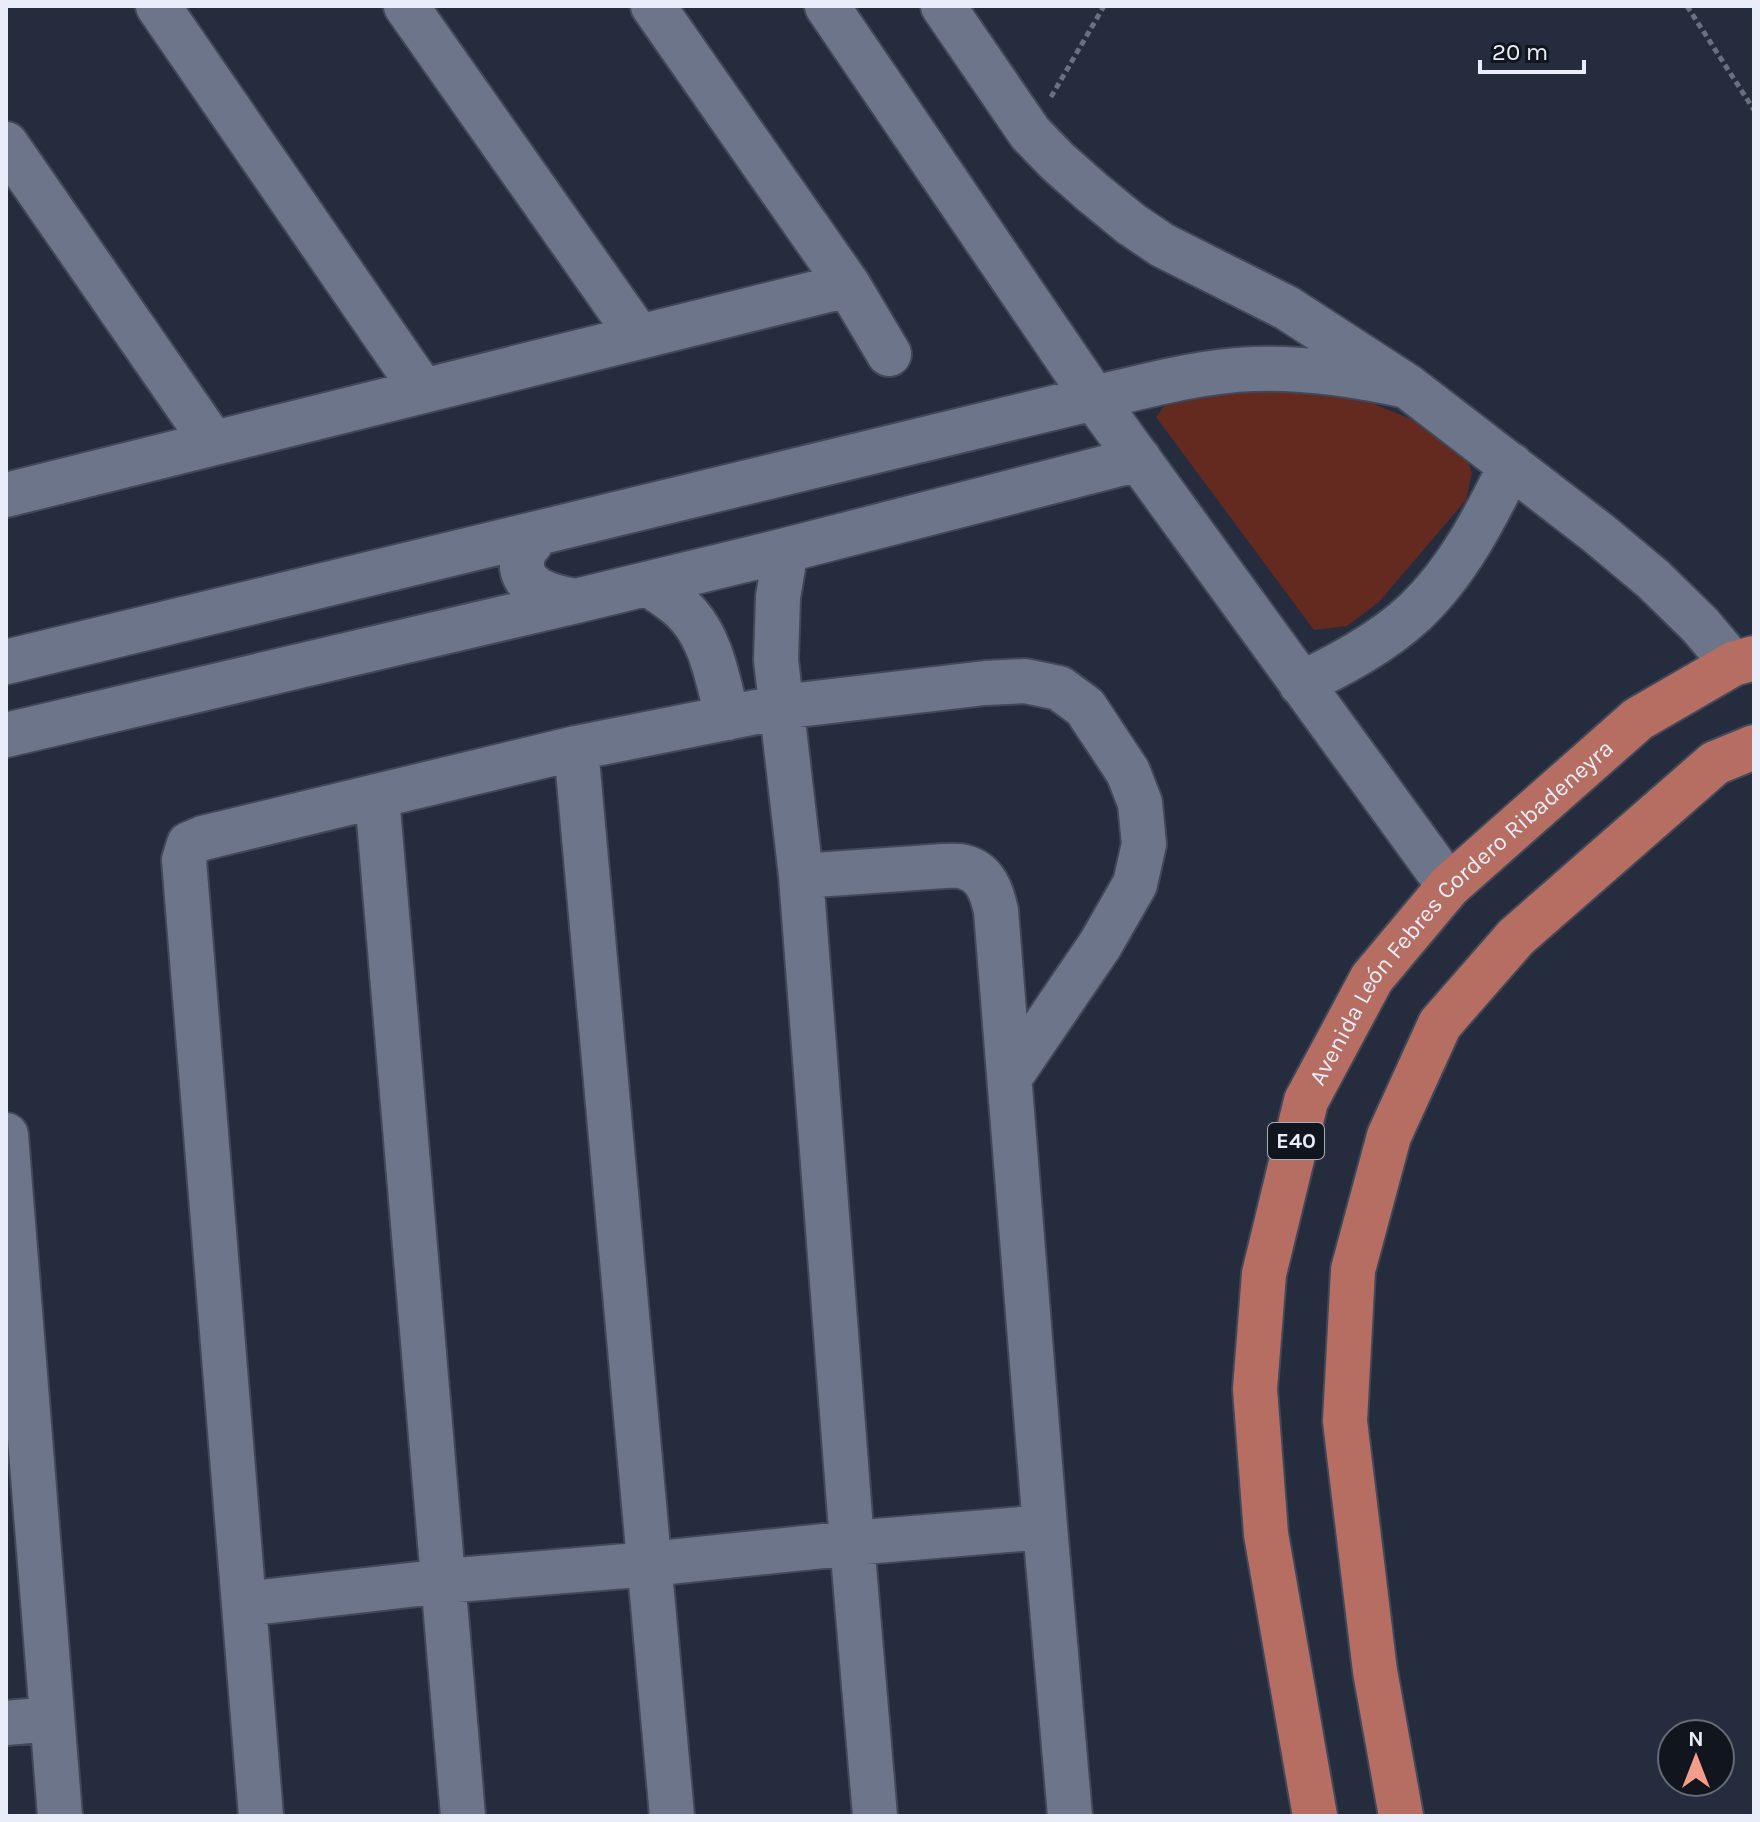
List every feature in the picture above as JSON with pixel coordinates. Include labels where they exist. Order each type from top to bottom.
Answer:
[{"type":"highway","name":"Avenida León Febres Cordero Ribadeneyra","points":[[1315,1816],[1266,1534],[1255,1389],[1264,1274],[1306,1101],[1372,978],[1449,886],[1638,719],[1743,661]]},
{"type":"highway","points":[[1401,1816],[1375,1671],[1345,1421],[1353,1270],[1389,1136],[1440,1024],[1516,937],[1715,763],[1754,747]]},
{"type":"street","points":[[158,6],[423,391]]},
{"type":"street","points":[[406,6],[639,337]]},
{"type":"street","points":[[653,6],[848,285],[889,354]]},
{"type":"street","points":[[827,6],[1094,398],[1449,886]]},
{"type":"street","points":[[943,6],[1030,133],[1057,161],[1131,224],[1174,251],[1287,308],[1407,386],[1598,533],[1743,661]]},
{"type":"street","points":[[6,144],[213,443]]},
{"type":"street","points":[[6,495],[848,285]]},
{"type":"street","points":[[6,662],[1196,375],[1250,369],[1308,370],[1407,386]]},
{"type":"street","points":[[6,735],[649,584],[1139,459]]},
{"type":"street","points":[[1301,684],[1365,650],[1413,614],[1451,572],[1473,538],[1511,465]]},
{"type":"street","points":[[538,533],[523,554],[523,571],[530,585],[547,596],[576,601]]},
{"type":"street","points":[[786,550],[778,597],[776,660],[801,876],[875,1816]]},
{"type":"street","points":[[649,584],[688,614],[702,634],[728,718]]},
{"type":"street","points":[[261,1816],[184,860],[189,844],[203,838],[576,748],[781,707],[985,683],[1025,681],[1059,688],[1085,707],[1128,772],[1140,803],[1144,844],[1135,884],[1100,945],[1010,1077]]},
{"type":"street","points":[[576,748],[672,1816]]},
{"type":"street","points":[[377,796],[463,1816]]},
{"type":"street","points":[[801,876],[964,867],[980,875],[992,891],[1070,1816]]},
{"type":"street","points":[[6,1135],[60,1816]]},
{"type":"street","points":[[244,1604],[444,1581],[1045,1527]]},
{"type":"street","points":[[6,1723],[52,1719]]},
{"type":"path","points":[[1030,133],[1104,6]]},
{"type":"path","points":[[1687,6],[1754,110]]},
{"type":"shaded area","points":[[1210,390],[1293,390],[1369,402],[1433,428],[1463,447],[1472,473],[1466,500],[1379,602],[1347,626],[1314,630],[1156,417],[1170,398]]}]
